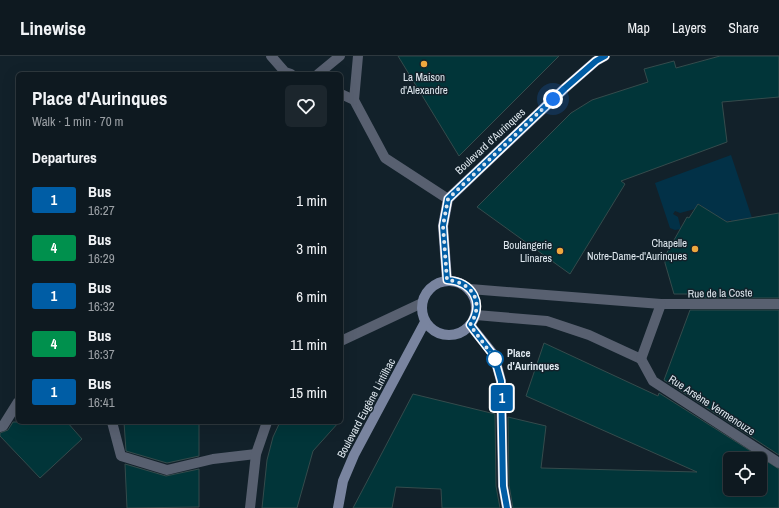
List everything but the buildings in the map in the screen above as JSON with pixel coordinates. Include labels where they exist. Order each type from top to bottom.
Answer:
[{"type":"main road","name":"Boulevard d'Aurinques","points":[[448,199],[565,88],[596,61],[605,56]]},
{"type":"main road","points":[[447,280],[443,226],[448,199]]},
{"type":"main road","points":[[447,280],[455,281],[470,289],[475,296],[476,315],[470,325],[456,334],[448,335],[432,329],[425,322],[422,303],[430,288],[438,282],[447,280]]},
{"type":"main road","name":"Boulevard Eugène Lintilhac","points":[[338,508],[343,481],[354,455],[425,322]]},
{"type":"main road","points":[[470,325],[494,356],[501,381],[503,486],[507,508]]},
{"type":"street","points":[[270,56],[287,72]]},
{"type":"street","points":[[320,72],[340,56]]},
{"type":"street","points":[[358,56],[354,100],[385,158],[448,199]]},
{"type":"street","points":[[343,95],[354,100]]},
{"type":"street","name":"Rue de la Coste","points":[[470,289],[687,306],[779,304]]},
{"type":"street","points":[[343,340],[422,303]]},
{"type":"street","points":[[476,315],[547,321],[589,335],[641,359],[661,304]]},
{"type":"street","name":"Rue Arsène Vermenouze","points":[[641,359],[653,381],[779,463]]},
{"type":"street","points":[[0,426],[3,426],[16,405]]},
{"type":"street","points":[[113,424],[122,456],[167,470],[213,459],[256,454]]},
{"type":"street","points":[[250,508],[256,454],[267,424]]},
{"type":"shaded area","points":[[731,155],[752,218],[734,228],[731,220],[713,226],[699,211],[702,206],[699,204],[695,209],[680,213],[675,211],[673,214],[678,217],[681,229],[675,230],[670,228],[655,183]]},
{"type":"bus line","name":"1","points":[[507,508],[503,486],[501,381],[494,356],[470,325],[476,315],[475,296],[464,284],[447,280],[443,226],[448,199],[565,88],[596,61],[605,56]]},
{"type":"place","name":"La Maison d'Alexandre","points":[[424,64]]},
{"type":"place","name":"Chapelle Notre-Dame-d'Aurinques","points":[[695,249]]},
{"type":"place","name":"Boulangerie Llinares","points":[[560,251]]},
{"type":"place","name":"Place d'Aurinques","points":[[495,359]]},
{"type":"route","points":[[495,359],[470,325],[476,315],[475,296],[464,284],[447,280],[443,226],[448,199],[553,99]]}]
